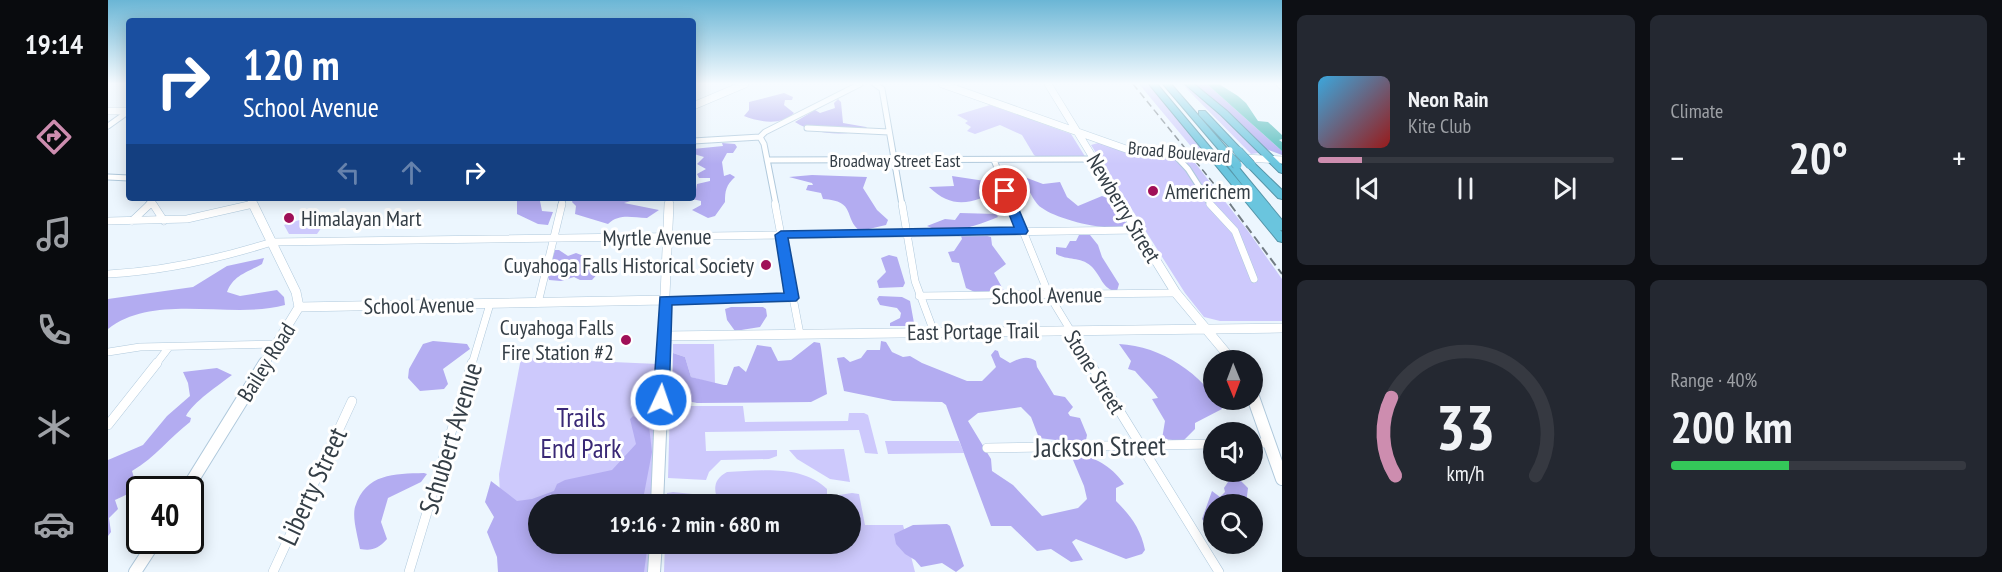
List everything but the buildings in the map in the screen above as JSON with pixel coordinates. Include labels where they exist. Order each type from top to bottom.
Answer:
[{"type":"highway","points":[[1176,111],[1282,239]]},
{"type":"highway","points":[[1191,111],[1282,214]]},
{"type":"highway","points":[[1196,111],[1282,228]]},
{"type":"highway","points":[[1221,111],[1277,160],[1282,170]]},
{"type":"highway","points":[[1232,157],[1251,165],[1282,195]]},
{"type":"street","points":[[108,111],[126,111]]},
{"type":"street","points":[[696,141],[760,137],[808,111]]},
{"type":"street","points":[[886,111],[919,296],[934,332]]},
{"type":"street","name":"Broad Boulevard","points":[[1017,111],[1126,148],[1174,154],[1277,160]]},
{"type":"street","name":"Newberry Street","points":[[1064,111],[1176,293],[1224,350]]},
{"type":"street","points":[[108,126],[126,113]]},
{"type":"street","points":[[807,128],[889,132]]},
{"type":"street","points":[[760,137],[764,143],[800,334]]},
{"type":"street","points":[[1174,154],[1188,169],[1211,206],[1235,231],[1254,279]]},
{"type":"street","name":"Broadway Street East","points":[[767,160],[1095,159]]},
{"type":"street","name":"Stone Street","points":[[994,160],[1049,295],[1219,572]]},
{"type":"street","points":[[108,177],[126,178]]},
{"type":"street","points":[[132,221],[151,201]]},
{"type":"street","points":[[153,201],[164,221]]},
{"type":"street","points":[[108,221],[164,221],[201,217],[251,201]]},
{"type":"street","name":"Bailey Road","points":[[195,476],[299,307],[296,292],[251,201]]},
{"type":"street","points":[[538,303],[562,201]]},
{"type":"street","points":[[657,494],[669,201]]},
{"type":"street","name":"Myrtle Avenue","points":[[108,274],[149,272],[189,265],[272,242],[1138,230]]},
{"type":"street","name":"School Avenue","points":[[919,296],[1176,293]]},
{"type":"street","name":"School Avenue","points":[[299,307],[792,298]]},
{"type":"street","name":"Schubert Avenue","points":[[410,572],[490,304]]},
{"type":"street","name":"East Portage Trail","points":[[664,336],[1279,328]]},
{"type":"street","points":[[108,352],[134,348],[277,344]]},
{"type":"street","points":[[108,425],[169,347]]},
{"type":"street","name":"Liberty Street","points":[[273,572],[352,401]]},
{"type":"street","points":[[1258,410],[1282,480]]},
{"type":"street","points":[[1263,443],[1269,443]]},
{"type":"street","name":"Jackson Street","points":[[987,448],[1203,444]]},
{"type":"street","points":[[135,572],[147,554]]},
{"type":"street","points":[[654,572],[655,554]]},
{"type":"green space","points":[[971,111],[1006,111],[1071,134],[1086,158],[1039,158],[1034,155],[1022,135],[1000,125],[975,134],[967,131],[971,127],[965,123],[968,121],[957,115]]},
{"type":"green space","points":[[1161,111],[1171,111],[1202,150],[1194,150]]},
{"type":"green space","points":[[1208,111],[1217,111],[1259,153],[1251,154]]},
{"type":"green space","points":[[1098,143],[1154,156],[1192,159],[1282,279],[1282,321],[1220,321],[1204,317],[1185,293],[1091,145]]},
{"type":"green space","points":[[331,214],[317,234],[289,234],[284,225],[315,215]]},
{"type":"green space","points":[[673,344],[714,344],[715,384],[691,377],[685,357],[673,353]]},
{"type":"green space","name":"Trails End Park","points":[[521,358],[658,364],[652,494],[528,494],[528,534],[500,495],[499,474]]},
{"type":"green space","points":[[670,406],[743,406],[745,422],[848,421],[849,413],[864,413],[868,415],[878,454],[865,453],[859,430],[705,432],[706,451],[777,450],[777,456],[769,459],[721,460],[709,472],[706,480],[668,478]]},
{"type":"green space","points":[[885,441],[959,441],[964,453],[888,454]]},
{"type":"green space","points":[[844,449],[850,482],[830,479],[797,459],[789,450]]},
{"type":"green space","points":[[766,470],[792,472],[817,481],[827,489],[827,494],[716,494],[715,488],[719,478],[727,472]]},
{"type":"green space","points":[[673,492],[692,494],[667,494]]},
{"type":"green space","points":[[861,504],[865,525],[903,525],[915,572],[664,572],[665,554],[861,554]]},
{"type":"green space","name":"Trails End Park","points":[[649,554],[648,572],[572,572],[543,555]]},
{"type":"shaded area","points":[[748,111],[791,111],[794,113],[783,120],[770,122],[744,116]]},
{"type":"shaded area","points":[[814,111],[820,113],[842,111],[843,123],[866,127],[869,130],[850,133],[821,132],[795,122]]},
{"type":"shaded area","points":[[1222,111],[1237,111],[1282,151],[1282,155],[1263,148]]},
{"type":"shaded area","points":[[722,143],[735,144],[737,147],[733,153],[727,153],[722,162],[724,176],[730,174],[735,177],[727,188],[725,202],[715,216],[708,218],[692,210],[701,205],[701,201],[696,200],[697,184],[710,181],[710,178],[699,178],[697,174],[706,169],[697,164],[704,157],[696,155],[696,149],[723,146]]},
{"type":"shaded area","points":[[812,175],[867,177],[863,188],[877,210],[888,220],[886,225],[860,231],[841,203],[823,199],[821,193],[806,190],[808,185],[813,185],[812,183],[789,177]]},
{"type":"shaded area","points":[[952,176],[998,183],[1002,188],[973,201],[956,202],[938,195],[929,187],[954,186]]},
{"type":"shaded area","points":[[1027,178],[1043,184],[1060,182],[1067,197],[1078,206],[1102,196],[1107,198],[1127,224],[1120,227],[1097,226],[1059,217],[1039,206],[1026,185]]},
{"type":"shaded area","points":[[517,201],[540,201],[542,211],[553,212],[548,225],[538,224],[517,214]]},
{"type":"shaded area","points":[[630,201],[624,203],[659,210],[647,218],[622,217],[608,224],[575,214],[576,206],[572,202]]},
{"type":"shaded area","points":[[960,213],[996,214],[998,217],[954,230],[927,226],[945,219],[955,220]]},
{"type":"shaded area","points":[[980,234],[991,237],[992,245],[1006,264],[994,273],[1004,291],[979,294],[966,288],[959,263],[952,262],[948,252],[954,251],[962,239],[961,236]]},
{"type":"shaded area","points":[[1079,235],[1090,235],[1098,245],[1102,257],[1119,284],[1117,291],[1108,288],[1087,263],[1056,254],[1056,247],[1066,248],[1070,241],[1076,241]]},
{"type":"shaded area","points":[[555,250],[568,256],[576,253],[597,261],[600,271],[592,280],[580,280],[574,277],[561,281],[549,280],[548,277],[561,268],[551,263]]},
{"type":"shaded area","points":[[889,255],[897,257],[905,283],[903,287],[879,288],[877,281],[886,272],[881,258]]},
{"type":"shaded area","points":[[264,258],[262,264],[237,278],[227,292],[240,296],[277,290],[284,297],[285,305],[241,310],[170,309],[127,318],[108,329],[108,299],[193,287],[227,266]]},
{"type":"shaded area","points":[[879,296],[902,297],[910,301],[914,323],[910,326],[890,326],[890,323],[900,318],[901,313],[897,308],[880,305],[877,299]]},
{"type":"shaded area","points":[[763,307],[766,309],[767,316],[760,327],[735,331],[727,320],[725,309]]},
{"type":"shaded area","points":[[433,341],[467,344],[470,349],[443,369],[448,384],[444,389],[420,391],[408,378],[409,369],[423,344]]},
{"type":"shaded area","points":[[881,341],[886,342],[892,352],[903,357],[910,356],[967,381],[982,381],[996,367],[991,355],[995,350],[998,351],[1000,357],[1010,363],[1023,358],[1036,361],[1037,367],[1054,395],[1065,397],[1073,407],[1068,413],[1070,416],[1080,418],[1087,435],[1086,440],[1080,443],[1039,438],[1031,417],[1021,407],[978,413],[968,421],[991,459],[992,471],[1013,485],[1042,516],[1078,508],[1087,499],[1073,460],[1076,456],[1083,456],[1097,460],[1110,468],[1124,484],[1116,488],[1116,501],[1138,529],[1145,550],[1142,554],[1126,559],[1076,539],[1072,542],[1083,560],[1071,562],[1051,549],[1037,551],[1011,526],[991,526],[946,405],[942,402],[893,401],[844,391],[837,358],[844,357],[850,362],[861,358],[867,350],[880,350]]},
{"type":"shaded area","points":[[814,342],[820,343],[827,394],[811,402],[697,403],[672,398],[673,353],[685,357],[691,377],[727,385],[734,367],[739,366],[746,372],[757,345],[771,347],[778,361],[791,360]]},
{"type":"shaded area","points":[[1119,344],[1150,350],[1179,364],[1203,383],[1203,410],[1220,410],[1195,423],[1195,429],[1183,441],[1162,439],[1165,421],[1152,399],[1158,398],[1135,371],[1128,369],[1131,361]]},
{"type":"shaded area","points":[[217,368],[232,375],[194,405],[186,416],[191,418],[190,422],[148,460],[132,471],[133,476],[126,476],[126,495],[115,500],[118,509],[109,518],[111,532],[108,536],[108,460],[143,445],[167,416],[190,396],[183,372]]},
{"type":"shaded area","points":[[633,416],[649,426],[652,452],[644,494],[546,494],[554,491],[557,484],[565,480],[612,470],[636,444],[630,419]]},
{"type":"shaded area","points":[[427,474],[421,482],[388,498],[381,522],[387,539],[375,548],[360,549],[354,511],[366,487],[392,475]]},
{"type":"shaded area","points":[[491,481],[517,501],[528,500],[528,554],[646,554],[644,572],[498,572],[497,557],[487,532],[494,517],[485,502]]},
{"type":"shaded area","points":[[1228,482],[1242,482],[1248,488],[1247,494],[1223,494]]},
{"type":"shaded area","points":[[947,524],[950,526],[964,566],[956,572],[942,563],[921,567],[896,544],[894,534],[913,525]]},
{"type":"water","points":[[1237,111],[1251,111],[1258,121],[1268,122],[1282,135],[1282,139],[1279,140],[1282,142],[1282,151]]},
{"type":"railway","points":[[1155,111],[1231,205]]},
{"type":"railway","points":[[1230,204],[1282,274]]},
{"type":"place","name":"Americhem","points":[[1153,191]]},
{"type":"place","name":"Himalayan Mart","points":[[289,218]]},
{"type":"place","name":"Cuyahoga Falls Historical Society","points":[[766,265]]},
{"type":"place","name":"Cuyahoga Falls Fire Station #2","points":[[626,340]]},
{"type":"route","points":[[661,400],[665,300],[792,298],[781,235],[1022,231],[1005,191]]}]
